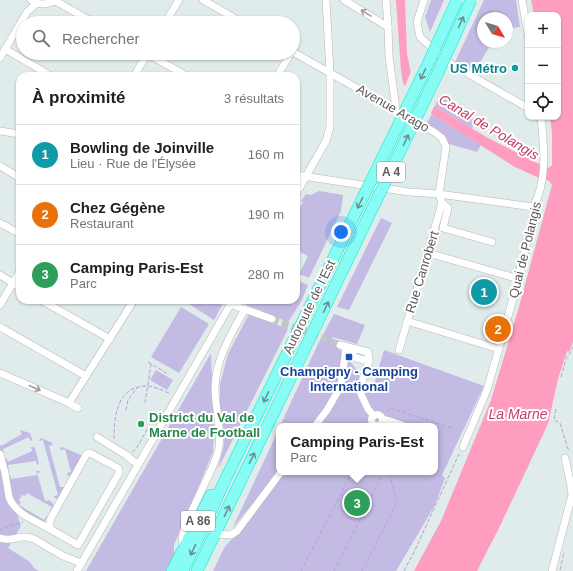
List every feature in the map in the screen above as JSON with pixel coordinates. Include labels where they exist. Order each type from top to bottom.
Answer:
[{"type":"highway","name":"Autoroute de l’Est","points":[[183,571],[227,476],[426,68],[457,0]]},
{"type":"highway","name":"Autoroute de l’Est","points":[[197,571],[437,75],[471,0]]},
{"type":"highway","name":"A 86","points":[[172,571],[218,480],[227,476]]},
{"type":"street","points":[[169,16],[179,0]]},
{"type":"street","points":[[203,0],[231,16]]},
{"type":"street","points":[[300,187],[326,141],[330,127],[330,72],[326,0]]},
{"type":"street","points":[[344,0],[388,27]]},
{"type":"street","points":[[386,0],[389,56],[396,109]]},
{"type":"street","points":[[424,0],[417,22],[420,37],[446,61],[525,106]]},
{"type":"street","points":[[522,0],[525,18]]},
{"type":"street","points":[[25,16],[34,2],[48,4],[54,1],[82,16]]},
{"type":"street","points":[[0,58],[16,30]]},
{"type":"street","points":[[5,48],[16,55]]},
{"type":"street","name":"Avenue Arago","points":[[300,56],[396,109],[442,138],[446,147],[439,194]]},
{"type":"street","points":[[25,60],[44,72]]},
{"type":"street","points":[[136,72],[143,60]]},
{"type":"street","points":[[159,60],[180,72]]},
{"type":"street","points":[[280,72],[287,60]]},
{"type":"street","name":"Quai de Polangis","points":[[463,447],[487,390],[519,279],[534,215],[533,207],[538,198],[544,163],[541,120]]},
{"type":"street","points":[[0,131],[16,133]]},
{"type":"street","points":[[0,166],[16,176]]},
{"type":"street","points":[[300,176],[408,192],[439,194],[533,207]]},
{"type":"street","points":[[439,194],[442,203],[448,208],[442,228],[492,242]]},
{"type":"street","name":"Rue Canrobert","points":[[399,350],[442,203]]},
{"type":"street","points":[[0,223],[16,232]]},
{"type":"street","points":[[428,253],[519,279]]},
{"type":"street","points":[[0,275],[16,285]]},
{"type":"street","points":[[0,305],[16,278]]},
{"type":"street","points":[[48,304],[110,339]]},
{"type":"street","points":[[69,403],[132,304]]},
{"type":"street","points":[[77,571],[231,304]]},
{"type":"street","points":[[236,304],[272,319]]},
{"type":"street","points":[[184,549],[182,540],[186,523],[216,460],[219,447],[220,435],[215,390],[219,362],[229,338],[245,309]]},
{"type":"street","points":[[407,321],[499,349]]},
{"type":"street","points":[[0,327],[86,376]]},
{"type":"street","points":[[317,423],[341,386],[343,346],[368,352],[370,361],[359,390],[368,409],[374,416]]},
{"type":"street","points":[[0,373],[78,408]]},
{"type":"street","points":[[374,416],[378,414],[383,419],[396,423]]},
{"type":"street","points":[[374,416],[372,420],[374,423]]},
{"type":"street","points":[[381,423],[383,419]]},
{"type":"street","points":[[97,437],[126,454],[138,464]]},
{"type":"street","points":[[50,529],[50,520],[88,453],[118,468],[119,473],[78,545]]},
{"type":"street","points":[[0,454],[9,497],[17,510],[88,551]]},
{"type":"street","points":[[552,571],[572,495],[567,456]]},
{"type":"street","points":[[215,534],[231,534],[237,530],[279,475]]},
{"type":"street","points":[[0,538],[7,540],[22,536],[28,537],[63,556],[81,563]]},
{"type":"street","points":[[82,538],[92,544]]},
{"type":"path","points":[[561,377],[567,356],[573,347]]},
{"type":"path","points":[[148,362],[168,374]]},
{"type":"path","points":[[145,403],[151,364]]},
{"type":"path","points":[[114,448],[114,422],[118,407],[128,392],[138,387],[148,386],[172,394]]},
{"type":"path","points":[[126,410],[128,400],[138,387]]},
{"type":"path","points":[[383,419],[390,408],[436,423]]},
{"type":"path","points":[[556,409],[554,420],[560,423],[567,456]]},
{"type":"path","points":[[438,423],[452,428]]},
{"type":"path","points":[[126,454],[136,449],[147,428],[151,430]]},
{"type":"path","points":[[404,571],[463,447]]},
{"type":"path","points":[[301,571],[350,475]]},
{"type":"path","points":[[334,571],[382,475]]},
{"type":"path","points":[[362,571],[397,502],[390,475]]},
{"type":"path","points":[[0,531],[3,528],[26,522],[30,518]]},
{"type":"shaded area","points":[[431,0],[444,0],[430,32],[425,17]]},
{"type":"shaded area","points":[[484,0],[516,0],[520,27],[513,28],[513,12],[478,12]]},
{"type":"shaded area","points":[[477,15],[477,48],[489,48],[481,61],[470,67],[455,62]]},
{"type":"shaded area","points":[[440,95],[475,120],[472,129],[435,106]]},
{"type":"shaded area","points":[[432,114],[481,145],[477,152],[449,144],[444,136],[427,123]]},
{"type":"shaded area","points":[[319,191],[343,195],[341,211],[309,278],[300,274],[308,256],[300,252],[300,207],[303,202],[301,201],[306,194],[311,195]]},
{"type":"shaded area","points":[[381,218],[392,223],[349,310],[337,307]]},
{"type":"shaded area","points":[[300,282],[308,285],[300,304]]},
{"type":"shaded area","points":[[189,304],[223,304],[214,320]]},
{"type":"shaded area","points":[[245,304],[300,304],[288,322]]},
{"type":"shaded area","points":[[181,307],[209,324],[179,373],[151,357]]},
{"type":"shaded area","points":[[249,314],[288,329],[218,469],[224,445],[220,404],[220,384],[228,354]]},
{"type":"shaded area","points":[[334,314],[365,325],[357,344],[332,337],[332,341],[359,372],[359,385],[373,388],[384,350],[484,386],[442,475],[445,478],[435,505],[396,571],[213,571],[224,548],[261,505],[272,480],[233,527],[276,435],[276,475],[438,475],[438,423],[281,423],[317,346]]},
{"type":"shaded area","points":[[211,353],[214,432],[213,452],[174,545],[174,556],[166,571],[86,571]]},
{"type":"shaded area","points":[[156,370],[173,380],[167,390],[150,380]]},
{"type":"shaded area","points":[[20,430],[30,433],[32,440],[30,441],[29,437],[3,449],[4,453],[1,452],[0,444],[1,446],[22,434]]},
{"type":"shaded area","points":[[40,438],[51,442],[53,445],[49,446],[60,487],[64,487],[57,499],[54,496],[58,495],[43,440],[39,441]]},
{"type":"shaded area","points":[[31,447],[35,448],[39,463],[37,465],[36,461],[8,465],[9,470],[7,469],[4,460],[6,458],[8,462],[32,451]]},
{"type":"shaded area","points":[[62,447],[81,455],[82,457],[70,476],[68,476],[67,473],[71,472],[65,449],[60,450]]},
{"type":"shaded area","points":[[0,464],[6,501],[17,514],[21,526],[8,548],[30,562],[34,568],[39,571],[0,571]]},
{"type":"shaded area","points":[[36,471],[41,472],[37,473],[45,501],[49,500],[53,504],[51,511],[52,507],[27,493],[25,496],[22,495],[19,500],[21,502],[19,505],[44,520],[47,516],[48,517],[44,522],[41,522],[14,504],[8,476],[10,475],[11,479],[37,475]]},
{"type":"water","name":"La Marne","points":[[396,0],[405,0],[407,54],[413,83],[435,106],[459,121],[490,139],[549,168],[552,165],[550,120],[561,120],[561,12],[533,12],[531,0],[573,0],[573,342],[569,352],[567,351],[558,379],[548,424],[477,571],[414,571],[441,521],[491,400],[519,307],[552,185],[547,180],[513,166],[432,114],[408,91],[403,83]]},
{"type":"pier","points":[[412,69],[415,82],[436,103],[430,115],[406,92],[404,88]]},
{"type":"tunnel","points":[[272,319],[340,345]]},
{"type":"place","name":"US Métro","points":[[515,68]]},
{"type":"place","name":"Bowling de Joinville","points":[[484,292]]},
{"type":"place","name":"Chez Gégène","points":[[498,329]]},
{"type":"place","name":"Champigny - Camping International","points":[[349,357]]},
{"type":"place","name":"District du Val de Marne de Football","points":[[141,424]]},
{"type":"place","name":"Camping Paris-Est","points":[[357,503]]},
{"type":"water label","name":"Canal de Polangis","points":[[489,127]]}]
